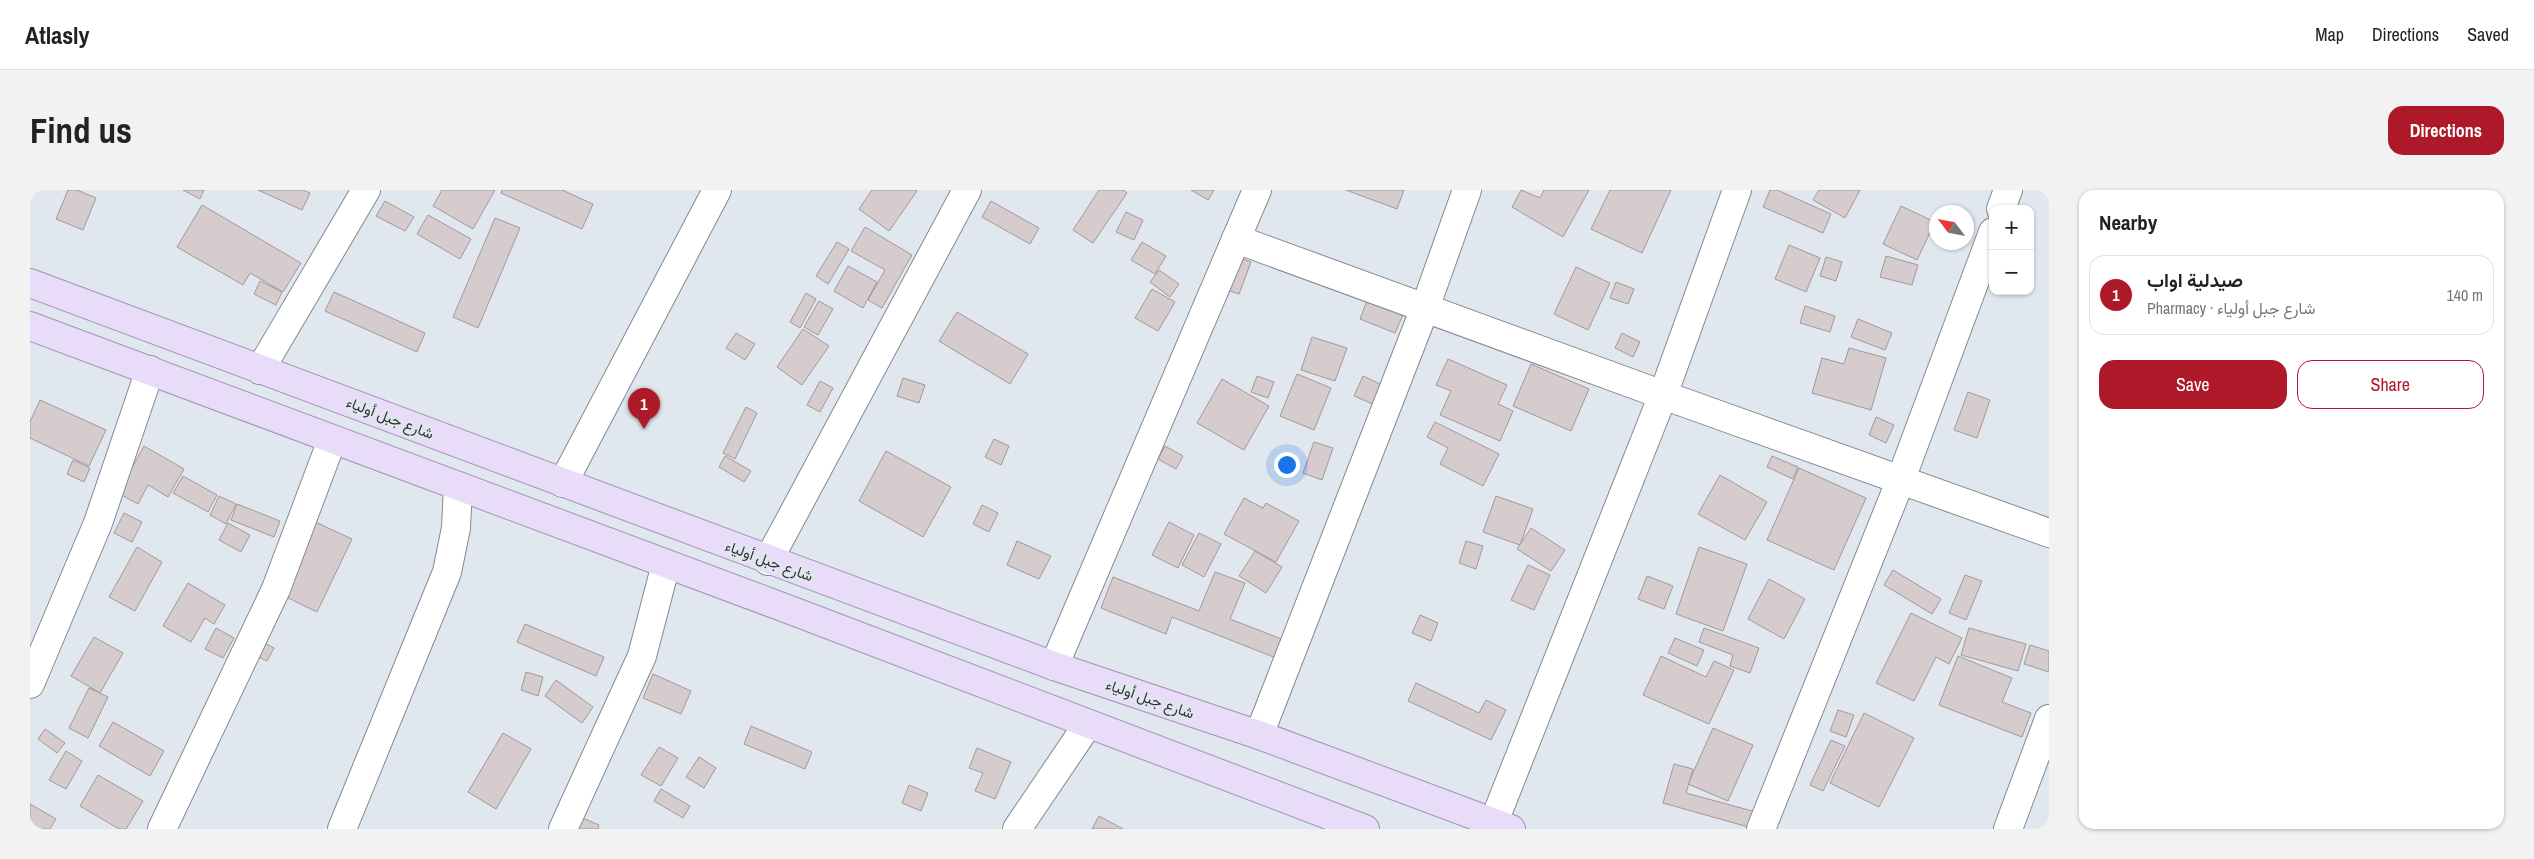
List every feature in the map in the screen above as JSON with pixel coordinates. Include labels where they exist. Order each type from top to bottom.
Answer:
[{"type":"main road","name":"شارع جبل أولياء","points":[[30,283],[768,561],[1054,666],[1259,735],[1499,827]]},
{"type":"main road","points":[[65,340],[78,301]]},
{"type":"main road","points":[[30,326],[785,608],[1365,829]]},
{"type":"street","points":[[260,370],[366,190]]},
{"type":"street","points":[[563,483],[717,190]]},
{"type":"street","points":[[768,561],[967,190]]},
{"type":"street","points":[[1054,666],[1257,190]]},
{"type":"street","points":[[1259,735],[1425,308],[1466,190]]},
{"type":"street","points":[[1499,827],[1663,395],[1737,190]]},
{"type":"street","points":[[2002,205],[2008,190]]},
{"type":"street","points":[[1236,238],[1663,395],[2049,533]]},
{"type":"street","points":[[1761,829],[1901,480],[1989,243]]},
{"type":"street","points":[[30,684],[98,523],[150,370]]},
{"type":"street","points":[[162,829],[276,589],[332,440]]},
{"type":"street","points":[[342,829],[447,572],[456,528],[458,486]]},
{"type":"street","points":[[563,829],[642,656],[666,564]]},
{"type":"street","points":[[2008,829],[2049,719]]},
{"type":"street","points":[[1017,829],[1088,724]]},
{"type":"building","points":[[68,190],[77,190],[96,198],[83,230],[56,219]]},
{"type":"building","points":[[183,190],[204,190],[200,199]]},
{"type":"building","points":[[258,190],[303,190],[310,193],[302,210]]},
{"type":"building","points":[[442,190],[495,190],[473,229],[433,206]]},
{"type":"building","points":[[502,190],[562,190],[593,204],[582,229],[501,193]]},
{"type":"building","points":[[872,190],[917,191],[889,231],[859,209]]},
{"type":"building","points":[[1099,190],[1123,190],[1127,193],[1093,243],[1073,230]]},
{"type":"building","points":[[1191,190],[1214,190],[1208,200]]},
{"type":"building","points":[[1346,190],[1404,190],[1397,209]]},
{"type":"building","points":[[1521,190],[1540,198],[1544,190],[1589,190],[1563,237],[1512,207]]},
{"type":"building","points":[[1610,190],[1671,190],[1642,253],[1591,229]]},
{"type":"building","points":[[1770,190],[1777,190],[1831,214],[1823,233],[1763,207]]},
{"type":"building","points":[[1819,190],[1860,190],[1845,218],[1813,200]]},
{"type":"building","points":[[385,201],[414,217],[405,231],[376,216]]},
{"type":"building","points":[[991,201],[1039,228],[1030,244],[982,217]]},
{"type":"building","points":[[202,205],[301,263],[283,292],[250,273],[243,285],[177,247]]},
{"type":"building","points":[[1901,206],[1929,219],[1929,235],[1917,260],[1883,244]]},
{"type":"building","points":[[1126,212],[1143,220],[1134,240],[1116,232]]},
{"type":"building","points":[[428,215],[471,239],[460,259],[417,234]]},
{"type":"building","points":[[495,218],[520,228],[478,328],[453,317]]},
{"type":"building","points":[[865,227],[912,255],[882,308],[868,300],[885,270],[851,251]]},
{"type":"building","points":[[837,242],[849,249],[828,284],[816,276]]},
{"type":"building","points":[[1142,242],[1166,256],[1155,274],[1131,260]]},
{"type":"building","points":[[1789,245],[1820,258],[1806,292],[1775,279]]},
{"type":"building","points":[[1232,255],[1251,262],[1239,294],[1220,288]]},
{"type":"building","points":[[1886,256],[1918,265],[1912,285],[1880,277]]},
{"type":"building","points":[[1826,257],[1842,262],[1836,281],[1820,276]]},
{"type":"building","points":[[848,266],[877,282],[863,308],[834,291]]},
{"type":"building","points":[[1576,267],[1610,283],[1588,330],[1554,314]]},
{"type":"building","points":[[1159,270],[1179,284],[1170,297],[1150,282]]},
{"type":"building","points":[[260,281],[282,292],[276,305],[254,294]]},
{"type":"building","points":[[1616,282],[1634,289],[1628,304],[1610,298]]},
{"type":"building","points":[[1152,289],[1175,302],[1158,331],[1135,318]]},
{"type":"building","points":[[334,292],[425,333],[417,352],[325,311]]},
{"type":"building","points":[[806,293],[816,299],[800,328],[790,322]]},
{"type":"building","points":[[1370,293],[1406,308],[1395,333],[1360,319]]},
{"type":"building","points":[[819,301],[833,309],[818,335],[804,327]]},
{"type":"building","points":[[1805,306],[1835,316],[1830,332],[1800,323]]},
{"type":"building","points":[[957,312],[1028,354],[1010,384],[939,341]]},
{"type":"building","points":[[1858,319],[1892,333],[1885,350],[1851,337]]},
{"type":"building","points":[[803,329],[829,346],[802,385],[777,367]]},
{"type":"building","points":[[736,333],[755,344],[745,360],[726,348]]},
{"type":"building","points":[[1622,333],[1640,342],[1633,357],[1615,348]]},
{"type":"building","points":[[1312,337],[1347,348],[1335,381],[1301,370]]},
{"type":"building","points":[[1849,348],[1886,358],[1871,410],[1812,393],[1822,358],[1844,364]]},
{"type":"building","points":[[1448,359],[1507,385],[1498,404],[1513,411],[1500,441],[1440,415],[1451,391],[1436,385]]},
{"type":"building","points":[[1531,364],[1589,389],[1571,431],[1513,406]]},
{"type":"building","points":[[1297,374],[1331,388],[1314,430],[1280,416]]},
{"type":"building","points":[[1257,376],[1274,382],[1268,398],[1251,392]]},
{"type":"building","points":[[1363,376],[1384,386],[1375,405],[1354,396]]},
{"type":"building","points":[[903,378],[925,385],[919,403],[897,396]]},
{"type":"building","points":[[1222,379],[1269,406],[1244,450],[1197,423]]},
{"type":"building","points":[[820,381],[833,388],[820,412],[807,405]]},
{"type":"building","points":[[1968,392],[1990,400],[1977,438],[1954,430]]},
{"type":"building","points":[[40,400],[106,430],[89,466],[30,438],[30,422]]},
{"type":"building","points":[[746,407],[757,413],[735,459],[723,453]]},
{"type":"building","points":[[1876,417],[1894,425],[1886,443],[1869,435]]},
{"type":"building","points":[[1435,422],[1499,454],[1483,486],[1440,464],[1448,448],[1427,437]]},
{"type":"building","points":[[994,439],[1009,446],[1001,465],[985,457]]},
{"type":"building","points":[[1314,442],[1333,448],[1322,480],[1303,473]]},
{"type":"building","points":[[144,446],[184,469],[168,497],[148,485],[138,504],[118,493]]},
{"type":"building","points":[[1165,446],[1183,456],[1176,469],[1158,459]]},
{"type":"building","points":[[886,451],[951,487],[923,537],[859,501]]},
{"type":"building","points":[[725,456],[751,471],[744,482],[719,467]]},
{"type":"building","points":[[1772,456],[1798,467],[1793,479],[1767,467]]},
{"type":"building","points":[[73,460],[90,468],[84,482],[67,474]]},
{"type":"building","points":[[1799,468],[1866,498],[1834,570],[1767,540]]},
{"type":"building","points":[[1720,475],[1767,502],[1745,540],[1698,514]]},
{"type":"building","points":[[183,476],[217,495],[208,512],[173,493]]},
{"type":"building","points":[[219,496],[236,504],[226,524],[210,515]]},
{"type":"building","points":[[1496,496],[1533,509],[1520,545],[1483,532]]},
{"type":"building","points":[[1244,498],[1263,508],[1266,503],[1299,521],[1276,562],[1224,534]]},
{"type":"building","points":[[237,504],[280,521],[274,537],[231,520]]},
{"type":"building","points":[[982,505],[998,513],[989,532],[973,524]]},
{"type":"building","points":[[124,513],[142,522],[132,542],[114,533]]},
{"type":"building","points":[[311,520],[352,539],[317,612],[276,592]]},
{"type":"building","points":[[1169,522],[1194,535],[1178,568],[1152,555]]},
{"type":"building","points":[[228,523],[250,535],[241,552],[219,540]]},
{"type":"building","points":[[1531,528],[1565,550],[1551,571],[1517,549]]},
{"type":"building","points":[[1199,533],[1221,544],[1204,577],[1182,565]]},
{"type":"building","points":[[1017,541],[1051,556],[1039,579],[1007,565]]},
{"type":"building","points":[[1466,541],[1483,546],[1476,569],[1459,563]]},
{"type":"building","points":[[137,547],[162,562],[135,611],[109,597]]},
{"type":"building","points":[[1699,547],[1747,564],[1723,631],[1676,614]]},
{"type":"building","points":[[1255,551],[1282,567],[1266,593],[1239,576]]},
{"type":"building","points":[[1528,565],[1550,575],[1534,610],[1511,600]]},
{"type":"building","points":[[1893,570],[1941,599],[1932,614],[1884,585]]},
{"type":"building","points":[[1215,572],[1245,583],[1230,619],[1284,640],[1276,658],[1172,617],[1166,634],[1101,608],[1113,577],[1199,611]]},
{"type":"building","points":[[1965,575],[1982,581],[1966,620],[1949,613]]},
{"type":"building","points":[[1647,576],[1673,586],[1664,609],[1638,599]]},
{"type":"building","points":[[1769,579],[1805,599],[1784,639],[1748,619]]},
{"type":"building","points":[[188,583],[225,605],[214,624],[205,618],[191,642],[163,626]]},
{"type":"building","points":[[1911,613],[1962,638],[1949,664],[1936,657],[1914,701],[1876,683]]},
{"type":"building","points":[[1420,615],[1438,623],[1431,641],[1412,633]]},
{"type":"building","points":[[525,624],[604,657],[596,676],[517,642]]},
{"type":"building","points":[[216,628],[234,638],[223,658],[205,649]]},
{"type":"building","points":[[1704,628],[1759,648],[1750,673],[1730,666],[1733,655],[1699,642]]},
{"type":"building","points":[[1969,628],[2026,644],[2018,671],[1961,655]]},
{"type":"building","points":[[94,637],[123,653],[100,693],[71,676]]},
{"type":"building","points":[[1675,638],[1704,650],[1697,666],[1668,653]]},
{"type":"building","points":[[257,639],[274,648],[267,661],[250,653]]},
{"type":"building","points":[[2030,645],[2049,651],[2049,672],[2024,664]]},
{"type":"building","points":[[1661,656],[1706,677],[1714,661],[1734,670],[1709,724],[1643,695]]},
{"type":"building","points":[[1958,656],[2012,678],[2002,702],[2031,713],[2022,737],[1939,705]]},
{"type":"building","points":[[526,672],[543,677],[538,696],[521,690]]},
{"type":"building","points":[[653,674],[691,691],[681,714],[643,698]]},
{"type":"building","points":[[556,680],[593,707],[582,723],[545,696]]},
{"type":"building","points":[[1416,683],[1479,713],[1486,700],[1506,710],[1491,740],[1408,701]]},
{"type":"building","points":[[89,688],[108,697],[88,738],[69,728]]},
{"type":"building","points":[[1838,710],[1854,715],[1846,737],[1830,731]]},
{"type":"building","points":[[1864,713],[1914,738],[1879,807],[1830,783]]},
{"type":"building","points":[[113,722],[164,751],[150,776],[99,746]]},
{"type":"building","points":[[751,726],[812,752],[805,769],[744,744]]},
{"type":"building","points":[[1713,728],[1753,745],[1728,801],[1688,784]]},
{"type":"building","points":[[45,729],[65,743],[57,753],[38,739]]},
{"type":"building","points":[[503,733],[531,749],[496,809],[468,792]]},
{"type":"building","points":[[1831,740],[1845,746],[1823,791],[1810,785]]},
{"type":"building","points":[[659,747],[678,758],[661,786],[641,775]]},
{"type":"building","points":[[977,748],[1011,762],[995,799],[975,791],[983,773],[969,768]]},
{"type":"building","points":[[66,751],[82,761],[66,789],[49,780]]},
{"type":"building","points":[[699,757],[716,768],[704,788],[686,777]]},
{"type":"building","points":[[1674,764],[1693,769],[1686,793],[1756,812],[1752,828],[1663,803]]},
{"type":"building","points":[[98,775],[143,801],[126,829],[119,829],[80,806]]},
{"type":"building","points":[[909,785],[928,793],[921,811],[902,803]]},
{"type":"building","points":[[661,789],[690,806],[683,818],[654,801]]},
{"type":"building","points":[[30,804],[56,819],[50,829],[30,829]]},
{"type":"building","points":[[578,816],[599,825],[598,829],[573,829]]},
{"type":"building","points":[[1099,816],[1123,829],[1092,829]]},
{"type":"place","name":"صيدلية اواب","points":[[644,429]]}]
